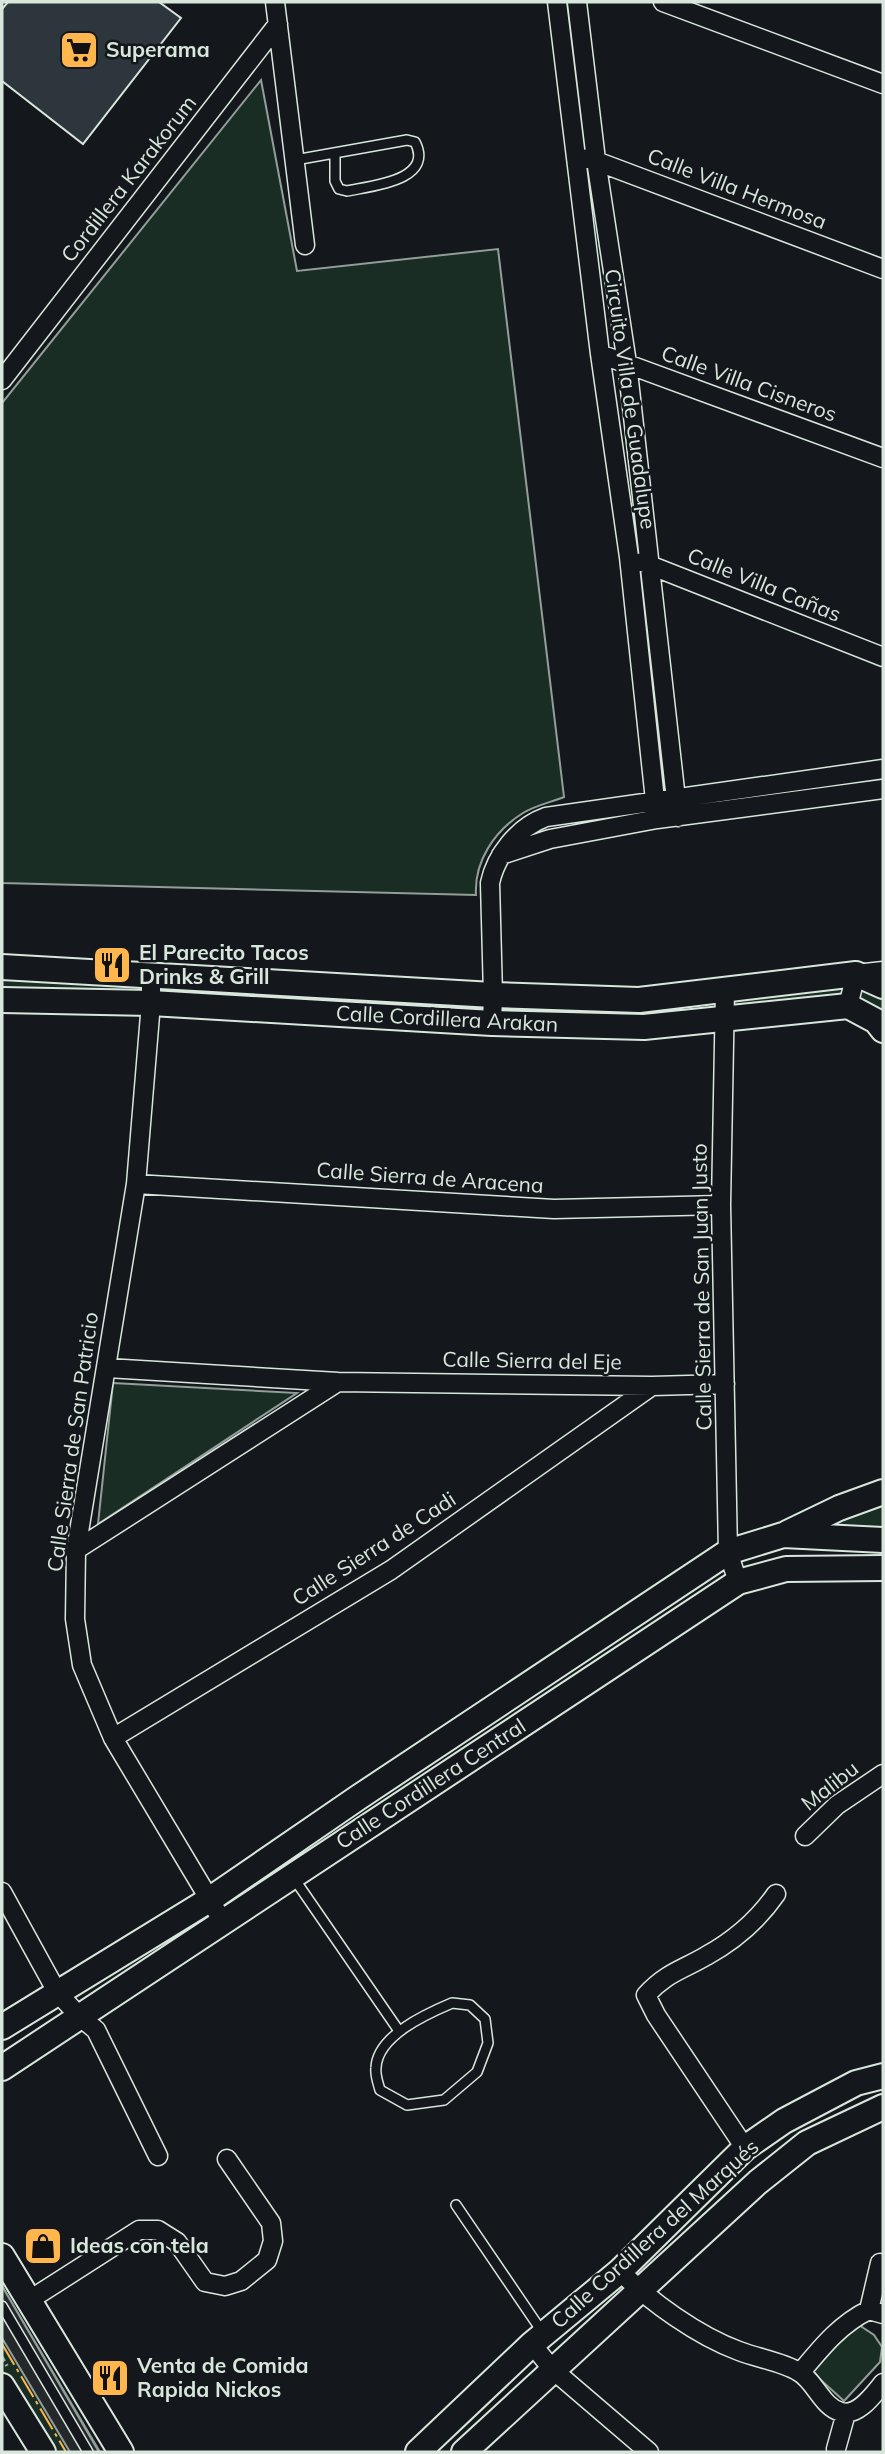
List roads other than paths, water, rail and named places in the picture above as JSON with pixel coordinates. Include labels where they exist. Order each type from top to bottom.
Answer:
[{"type":"street","points":[[275,2],[305,245]]},
{"type":"street","name":"Circuito Villa de Guadalupe","points":[[557,2],[600,354],[629,557],[656,811]]},
{"type":"street","name":"Circuito Villa de Guadalupe","points":[[578,2],[596,160],[627,363],[678,817]]},
{"type":"street","points":[[663,2],[883,84]]},
{"type":"street","name":"Cordillera Karakorum","points":[[2,380],[278,24]]},
{"type":"street","name":"Calle Villa Hermosa","points":[[575,153],[883,269]]},
{"type":"street","name":"Calle Villa Cisneros","points":[[600,354],[883,458]]},
{"type":"street","name":"Calle Villa Cañas","points":[[629,557],[883,657]]},
{"type":"street","points":[[656,811],[675,799],[883,769]]},
{"type":"street","points":[[492,1023],[490,884],[501,855],[524,828],[546,817],[656,811],[678,817],[883,789]]},
{"type":"street","name":"Calle Cordillera Arakan","points":[[2,967],[493,995],[639,1000],[856,974]]},
{"type":"street","points":[[856,974],[883,971]]},
{"type":"street","points":[[856,974],[883,986]]},
{"type":"street","points":[[856,974],[848,1006],[876,1021],[883,1030]]},
{"type":"street","name":"Calle Sierra de San Patricio","points":[[151,976],[136,1184],[76,1550],[75,1619],[82,1665],[113,1738],[223,1922]]},
{"type":"street","name":"Calle Sierra de San Juan Justo","points":[[725,990],[721,1205],[728,1552],[738,1582]]},
{"type":"street","name":"Calle Cordillera Arakan","points":[[2,1000],[151,1003],[492,1023],[644,1027],[848,1006]]},
{"type":"street","name":"Calle Sierra de Aracena","points":[[136,1184],[554,1209],[721,1205]]},
{"type":"street","name":"Calle Sierra del Eje","points":[[107,1368],[338,1382],[653,1386],[725,1384]]},
{"type":"street","points":[[76,1550],[338,1382]]},
{"type":"street","name":"Calle Sierra de Cadi","points":[[113,1738],[391,1570],[653,1386]]},
{"type":"street","points":[[783,1535],[839,1508],[883,1492]]},
{"type":"street","name":"Calle Cordillera Central","points":[[2,2027],[209,1900],[728,1552],[783,1535],[883,1540]]},
{"type":"street","name":"Calle Cordillera Central","points":[[2,2068],[738,1582],[786,1569],[883,1568]]},
{"type":"street","name":"Malibu","points":[[805,1836],[837,1805],[883,1774]]},
{"type":"street","points":[[359,1797],[374,1822]]},
{"type":"street","points":[[2,1892],[57,1992],[96,2030],[158,2156]]},
{"type":"street","points":[[745,2148],[656,2015],[646,1995],[661,1979],[709,1955],[758,1919],[776,1894]]},
{"type":"street","name":"Calle Cordillera del Marqués","points":[[418,2452],[538,2339],[620,2271],[745,2148],[796,2115],[856,2083],[883,2076]]},
{"type":"street","name":"Calle Cordillera del Marqués","points":[[464,2452],[758,2182],[807,2143],[883,2107]]},
{"type":"street","points":[[28,2301],[139,2230],[158,2230],[177,2242],[205,2281],[225,2286],[241,2281],[267,2260],[273,2241],[271,2223],[227,2159]]},
{"type":"street","points":[[2,2256],[121,2452]]},
{"type":"street","points":[[801,2372],[828,2339],[856,2316],[876,2312],[880,2263]]},
{"type":"street","points":[[620,2271],[639,2291],[684,2322],[735,2350],[801,2372],[824,2400],[839,2412],[846,2413],[862,2407],[883,2383]]},
{"type":"street","points":[[538,2339],[552,2369],[649,2452]]},
{"type":"street","points":[[2,2386],[43,2452]]},
{"type":"street","points":[[836,2449],[846,2413]]},
{"type":"lane","points":[[295,160],[407,140],[415,142],[418,147],[417,162],[404,178],[347,191],[340,189],[335,180],[335,153]]},
{"type":"lane","points":[[293,1876],[399,2031]]},
{"type":"lane","points":[[452,2003],[470,2005],[485,2019],[488,2043],[477,2072],[444,2099],[407,2105],[380,2090],[376,2068],[382,2049],[399,2031],[452,2003]]},
{"type":"lane","points":[[456,2205],[538,2339]]},
{"type":"lane","points":[[2,2306],[88,2452]]},
{"type":"place","name":"Superama","points":[[79,50]]},
{"type":"place","name":"El Parecito Tacos Drinks & Grill","points":[[112,965]]},
{"type":"place","name":"Ideas con tela","points":[[43,2246]]},
{"type":"place","name":"Venta de Comida Rapida Nickos","points":[[110,2378]]}]
